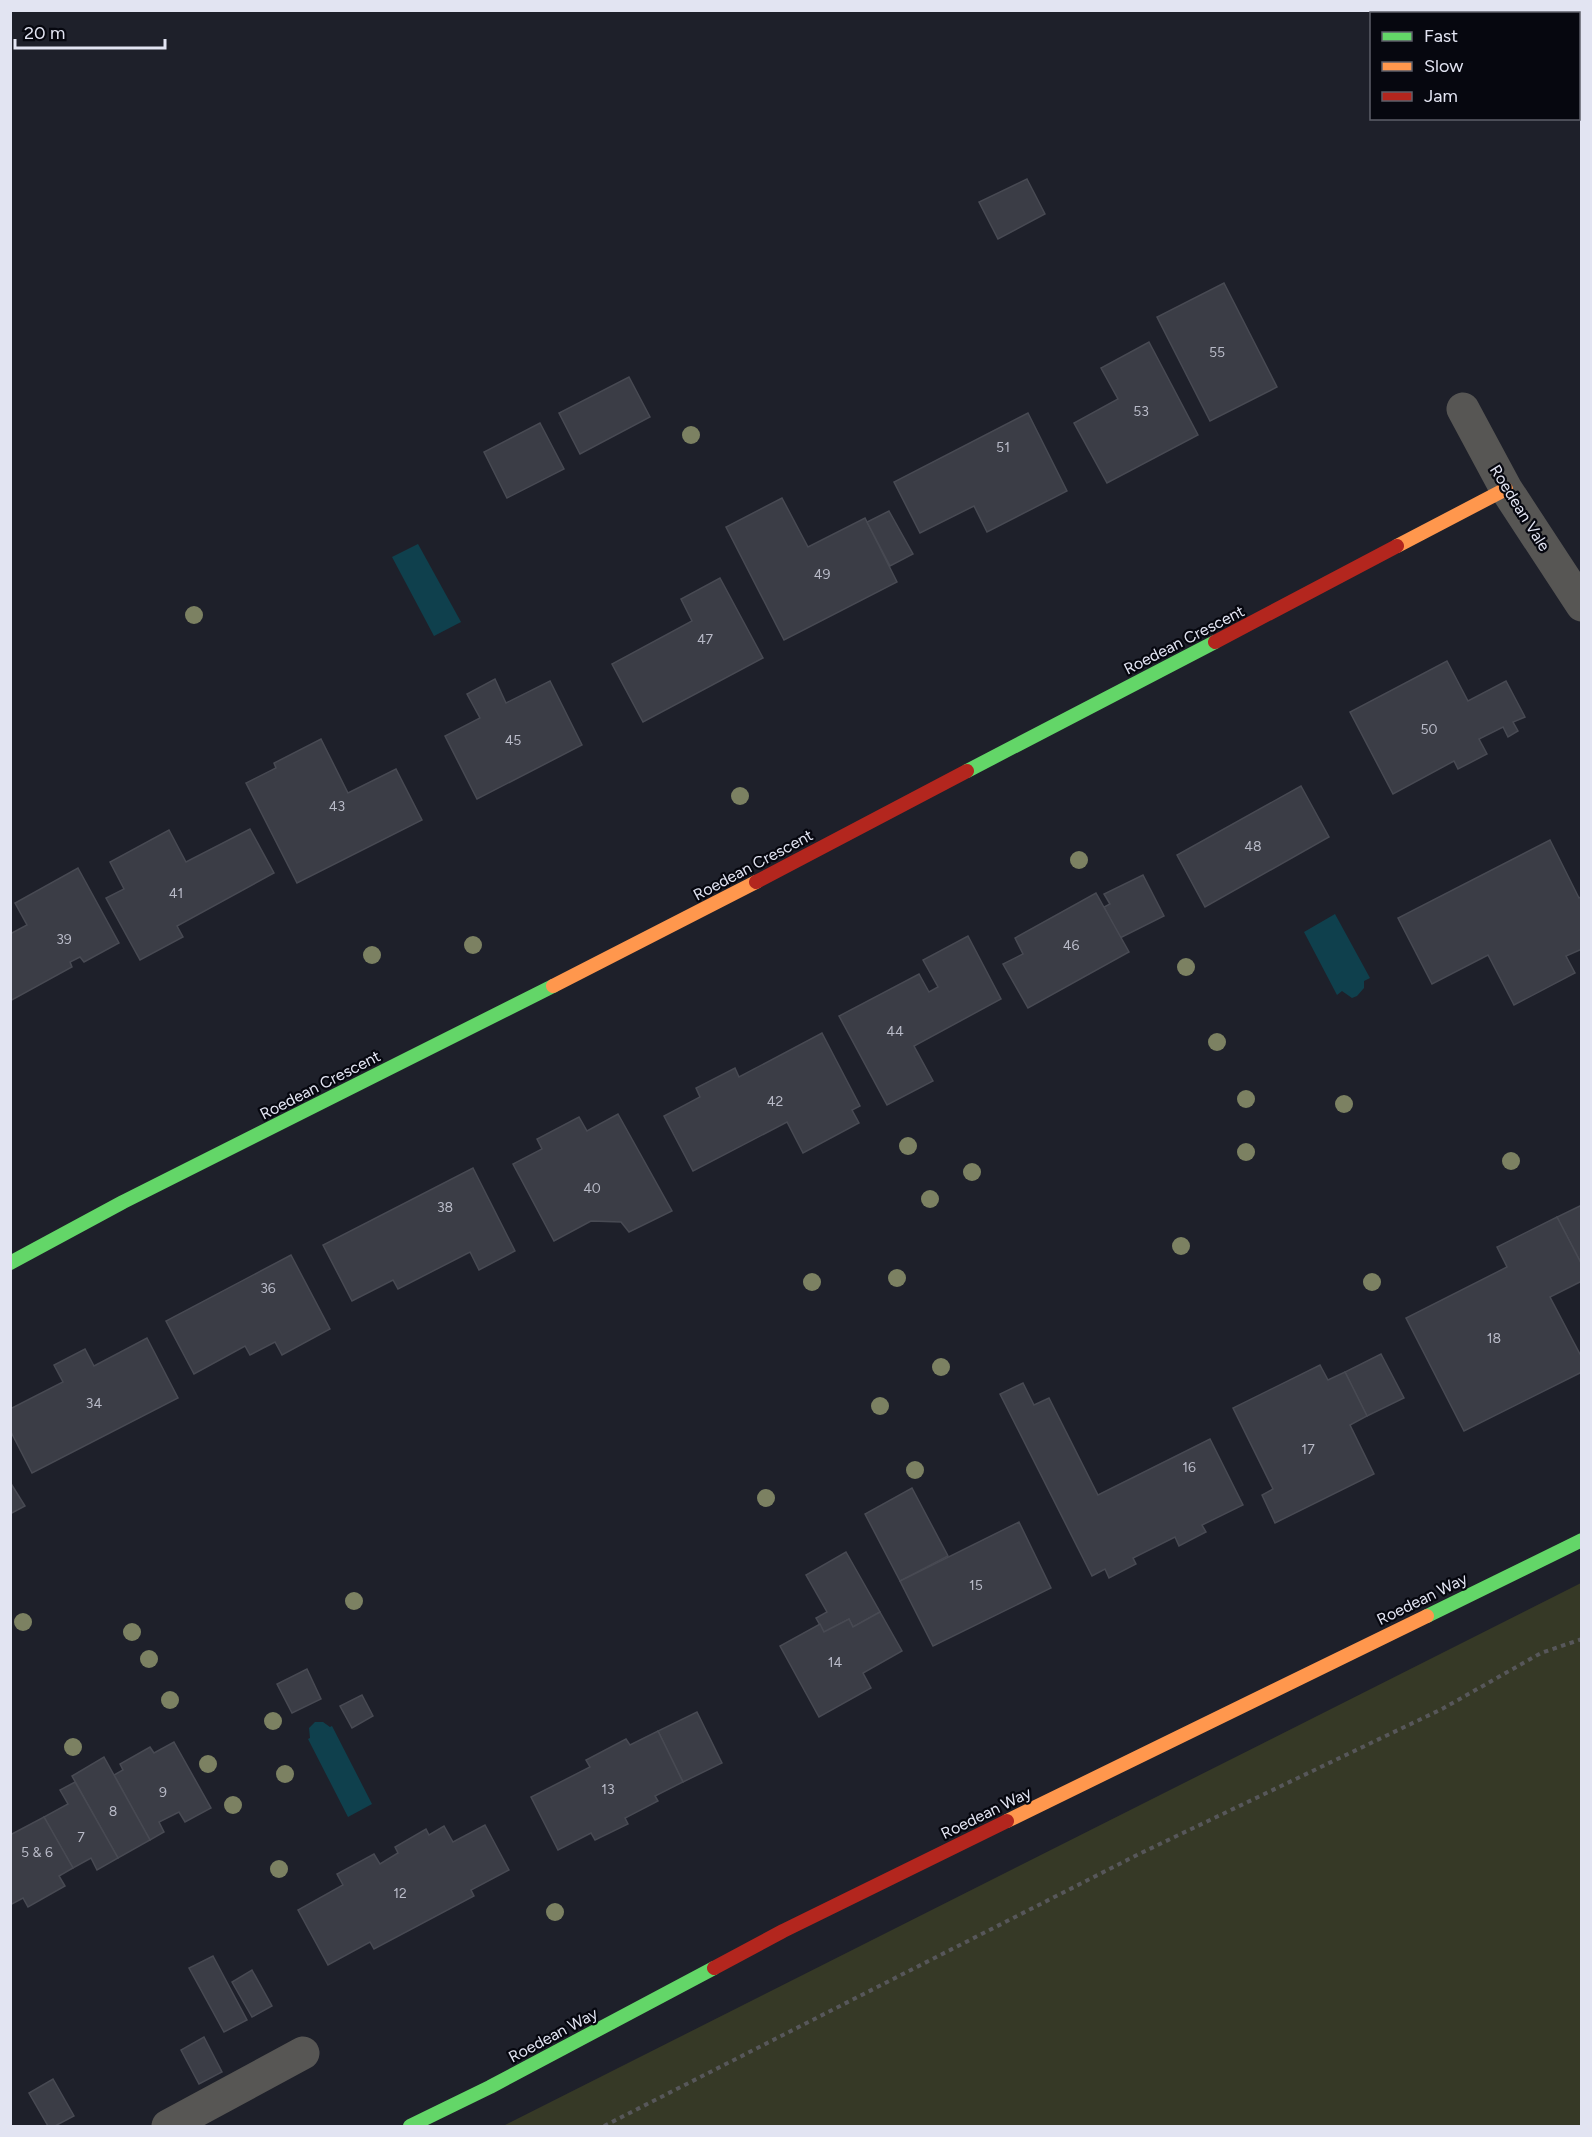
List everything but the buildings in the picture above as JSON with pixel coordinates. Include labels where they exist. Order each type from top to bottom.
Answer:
[{"type":"street","name":"Roedean Vale","points":[[1463,409],[1506,489],[1581,606]]},
{"type":"street","name":"Roedean Crescent","points":[[10,1263],[123,1202],[676,924],[1506,489]]},
{"type":"street","name":"Roedean Way","points":[[410,2127],[490,2087],[783,1931],[1581,1540]]},
{"type":"street","points":[[168,2127],[303,2053]]},
{"type":"path","points":[[604,2127],[1138,1854],[1442,1709],[1541,1653],[1581,1639]]},
{"type":"green space","points":[[1581,1583],[1581,2126],[503,2126]]},
{"type":"water","points":[[418,544],[461,622],[434,636],[392,557]]},
{"type":"water","points":[[1335,914],[1370,978],[1364,981],[1364,988],[1352,998],[1342,991],[1337,995],[1304,932]]},
{"type":"water","points":[[315,1722],[323,1722],[332,1726],[372,1804],[348,1817],[308,1739],[310,1738],[309,1728]]},
{"type":"traffic: fast","points":[[967,771],[1215,642]]},
{"type":"traffic: fast","points":[[10,1263],[123,1202],[553,986]]},
{"type":"traffic: fast","points":[[1427,1616],[1582,1540]]},
{"type":"traffic: fast","points":[[410,2126],[490,2087],[714,1968]]},
{"type":"traffic: slow","points":[[1397,546],[1506,489]]},
{"type":"traffic: slow","points":[[553,986],[756,882]]},
{"type":"traffic: slow","points":[[1007,1821],[1427,1616]]},
{"type":"traffic: jam","points":[[1215,642],[1397,546]]},
{"type":"traffic: jam","points":[[756,882],[967,771]]},
{"type":"traffic: jam","points":[[714,1968],[783,1931],[1007,1821]]}]
